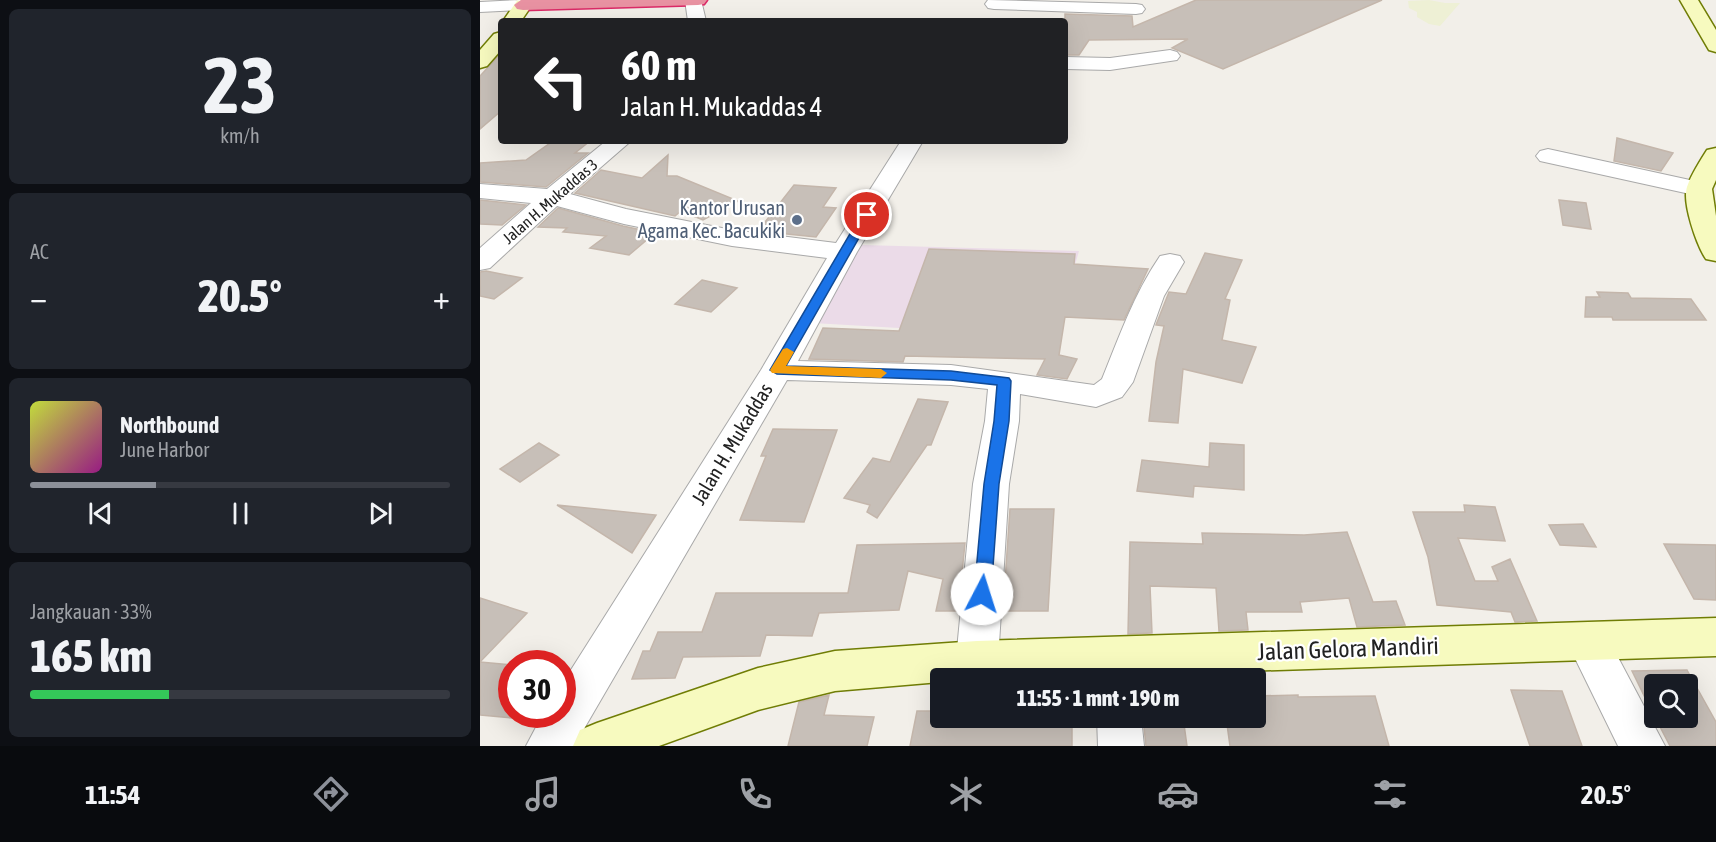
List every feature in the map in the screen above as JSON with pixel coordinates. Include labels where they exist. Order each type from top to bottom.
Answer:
[{"type":"highway","points":[[525,3],[698,0]]},
{"type":"street","points":[[693,0],[696,18]]},
{"type":"street","points":[[1689,0],[1713,37]]},
{"type":"street","points":[[987,18],[993,2],[1136,9]]},
{"type":"street","points":[[480,7],[525,3]]},
{"type":"street","points":[[514,18],[525,3]]},
{"type":"street","points":[[480,62],[498,41]]},
{"type":"street","points":[[1068,63],[1110,64],[1170,56]]},
{"type":"street","name":"Jalan H. Mukaddas 3","points":[[480,262],[552,197],[616,144]]},
{"type":"street","name":"Jalan H. Mukaddas","points":[[549,746],[777,370],[844,252],[910,144]]},
{"type":"street","points":[[1716,155],[1699,189],[1703,218],[1716,253]]},
{"type":"street","points":[[1548,156],[1699,189]]},
{"type":"street","points":[[480,191],[552,197],[624,216],[711,234],[844,252]]},
{"type":"street","points":[[777,370],[951,375],[1096,396],[1111,390],[1117,382],[1150,296],[1170,262]]},
{"type":"street","points":[[977,660],[992,484],[1002,421],[1004,381]]},
{"type":"street","name":"Jalan Gelora Mandiri","points":[[597,746],[758,689],[835,671],[977,660],[1116,667],[1716,637]]},
{"type":"street","points":[[1588,642],[1642,746]]},
{"type":"street","points":[[1120,728],[1121,746]]},
{"type":"shaded area","points":[[862,245],[1079,251],[1054,337],[813,323]]},
{"type":"green space","points":[[1429,0],[1460,3],[1440,26],[1429,24],[1417,17],[1417,12],[1409,8],[1408,1]]},
{"type":"building","points":[[1196,0],[1382,0],[1223,69],[1172,48],[1188,39],[1089,40],[1079,55],[1068,55],[1068,18],[1065,18],[1065,14],[1132,16],[1133,27]]},
{"type":"building","points":[[498,56],[498,114],[480,129],[480,76]]},
{"type":"building","points":[[1617,138],[1673,153],[1661,171],[1614,161]]},
{"type":"building","points":[[549,144],[586,144],[575,153],[588,153],[546,187],[480,182],[480,163],[526,160]]},
{"type":"building","points":[[668,155],[667,176],[677,176],[738,201],[703,220],[681,211],[675,216],[575,193],[601,170],[642,178]]},
{"type":"building","name":"Kantor Urusan Agama Kec. Bacukiki","points":[[794,185],[836,188],[823,207],[836,208],[816,237],[758,231]]},
{"type":"building","points":[[480,200],[526,205],[502,225],[480,224]]},
{"type":"building","points":[[1559,200],[1586,203],[1591,229],[1563,225]]},
{"type":"building","points":[[558,208],[655,233],[629,255],[590,248],[606,236],[563,232],[567,228],[538,227]]},
{"type":"building","points":[[929,249],[1075,254],[1074,264],[1148,269],[1124,320],[1065,317],[1059,355],[1077,359],[1067,379],[1037,375],[1045,359],[905,356],[903,362],[809,359],[823,328],[899,331]]},
{"type":"building","points":[[1205,253],[1242,260],[1225,299],[1230,300],[1222,340],[1256,347],[1242,383],[1183,369],[1178,423],[1149,421],[1156,362],[1164,326],[1156,325],[1169,292],[1186,294]]},
{"type":"building","points":[[486,271],[522,278],[494,299],[480,296],[480,272]]},
{"type":"building","points":[[702,280],[737,288],[711,312],[675,304]]},
{"type":"building","points":[[1597,292],[1628,293],[1631,298],[1691,299],[1706,320],[1613,320],[1612,317],[1585,317],[1586,297],[1600,297]]},
{"type":"building","points":[[918,399],[948,402],[931,445],[927,445],[877,518],[867,512],[870,505],[844,498],[873,458],[890,462]]},
{"type":"building","points":[[773,429],[837,430],[804,522],[740,520],[766,456],[761,456]]},
{"type":"building","points":[[539,443],[559,455],[520,482],[500,469]]},
{"type":"building","points":[[1210,443],[1244,445],[1244,490],[1194,486],[1193,497],[1137,491],[1142,460],[1209,467]]},
{"type":"building","points":[[557,505],[656,515],[632,553]]},
{"type":"building","points":[[1464,505],[1495,507],[1505,541],[1458,538],[1475,581],[1498,581],[1492,567],[1510,559],[1537,621],[1515,622],[1511,612],[1437,605],[1428,557],[1413,512],[1465,512]]},
{"type":"building","points":[[1010,509],[1054,509],[1048,611],[1003,611]]},
{"type":"building","points":[[1583,524],[1596,547],[1560,545],[1549,525]]},
{"type":"building","points":[[1347,532],[1373,602],[1396,601],[1405,625],[1357,627],[1349,598],[1300,602],[1302,612],[1246,612],[1248,630],[1219,631],[1216,588],[1150,586],[1152,633],[1128,634],[1130,542],[1203,544],[1202,533],[1304,535]]},
{"type":"building","points":[[965,543],[958,611],[936,611],[943,579],[908,571],[899,610],[819,613],[812,636],[766,635],[760,656],[683,657],[675,678],[632,679],[643,651],[650,651],[658,632],[702,632],[716,593],[848,593],[857,545]]},
{"type":"building","points":[[1664,544],[1716,545],[1716,600],[1694,599]]},
{"type":"building","points":[[480,598],[527,613],[480,662]]},
{"type":"building","points":[[480,662],[498,664],[498,717],[480,715]]},
{"type":"building","points":[[1687,670],[1689,674],[1644,674],[1644,696],[1632,671]]},
{"type":"building","points":[[1511,690],[1562,691],[1582,746],[1530,746]]},
{"type":"building","points":[[1698,690],[1716,722],[1716,746],[1670,746],[1661,728],[1698,728]]},
{"type":"building","points":[[829,695],[824,715],[874,717],[867,746],[788,746],[799,702]]},
{"type":"building","points":[[1266,696],[1375,696],[1389,746],[1230,746],[1228,728],[1266,728]]},
{"type":"building","points":[[917,711],[930,711],[930,728],[1072,728],[1072,746],[910,746]]},
{"type":"building","points":[[1144,728],[1185,728],[1187,746],[1146,746]]},
{"type":"slow traffic","points":[[787,352],[777,370],[881,373]]},
{"type":"place","name":"Kantor Urusan Agama Kec. Bacukiki","points":[[797,220]]},
{"type":"route","points":[[867,215],[777,370],[951,375],[1004,381],[1002,421],[992,484],[982,594]]}]
